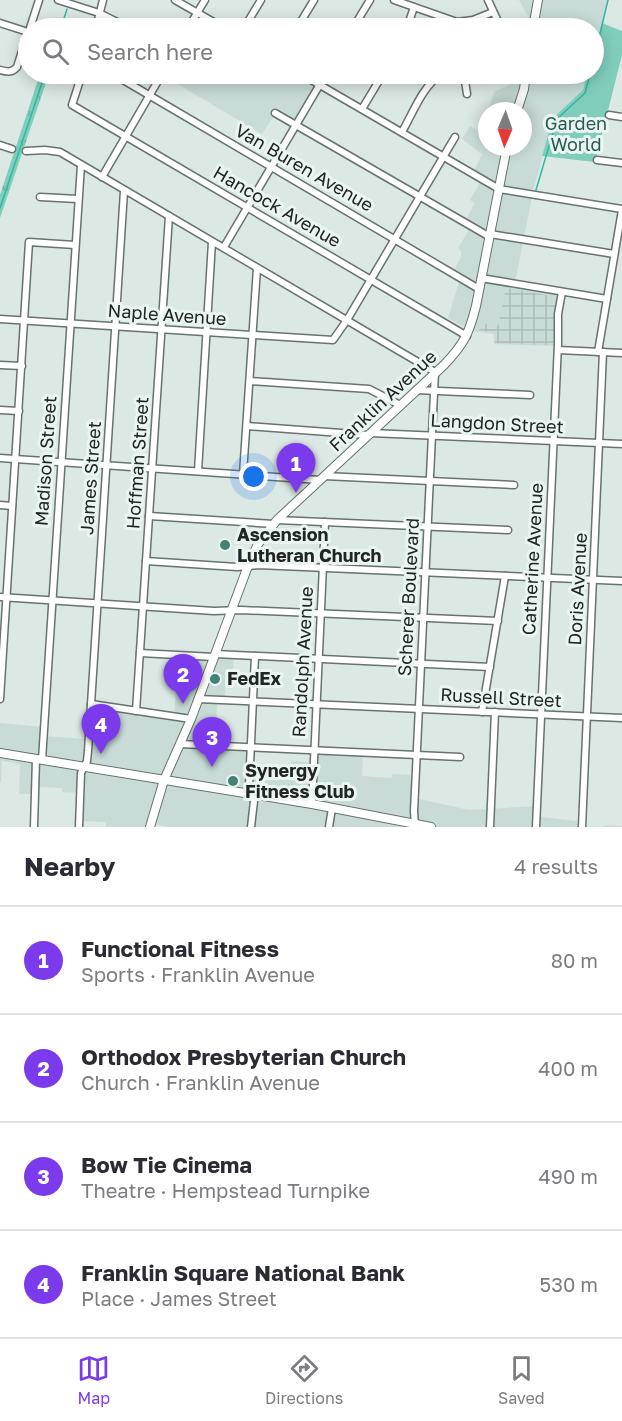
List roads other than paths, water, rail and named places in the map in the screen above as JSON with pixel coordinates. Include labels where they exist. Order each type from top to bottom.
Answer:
[{"type":"main road","points":[[535,18],[538,0]]},
{"type":"main road","points":[[520,102],[525,84]]},
{"type":"main road","name":"Franklin Avenue","points":[[150,827],[164,780],[191,719],[258,544],[275,522],[455,353],[467,336],[482,278],[505,156]]},
{"type":"main road","points":[[0,753],[250,793],[430,827]]},
{"type":"street","points":[[33,18],[39,0]]},
{"type":"street","points":[[58,0],[109,18]]},
{"type":"street","points":[[98,18],[103,0]]},
{"type":"street","points":[[175,0],[206,18]]},
{"type":"street","points":[[194,18],[205,0]]},
{"type":"street","points":[[250,18],[261,0]]},
{"type":"street","points":[[303,18],[314,0]]},
{"type":"street","points":[[359,18],[370,0]]},
{"type":"street","points":[[394,0],[445,18]]},
{"type":"street","points":[[488,0],[497,18]]},
{"type":"street","points":[[410,18],[414,8]]},
{"type":"street","points":[[480,18],[494,12]]},
{"type":"street","points":[[0,23],[18,28]]},
{"type":"street","points":[[0,70],[9,72],[15,70],[18,64]]},
{"type":"street","name":"Hancock Avenue","points":[[79,84],[72,105],[467,336]]},
{"type":"street","name":"Van Buren Avenue","points":[[130,84],[479,289]]},
{"type":"street","points":[[102,177],[156,84]]},
{"type":"street","points":[[224,248],[320,84],[499,189],[622,210]]},
{"type":"street","points":[[362,109],[377,84]]},
{"type":"street","points":[[402,132],[430,84]]},
{"type":"street","points":[[466,84],[467,94]]},
{"type":"street","points":[[275,114],[419,198],[490,235],[614,254]]},
{"type":"street","points":[[609,115],[622,117]]},
{"type":"street","points":[[347,320],[455,136]]},
{"type":"street","points":[[0,145],[12,149]]},
{"type":"street","points":[[26,151],[60,152],[435,372]]},
{"type":"street","points":[[597,160],[622,163]]},
{"type":"street","name":"Madison Street","points":[[34,827],[52,600],[81,165]]},
{"type":"street","name":"James Street","points":[[79,827],[81,773],[88,751],[124,191]]},
{"type":"street","points":[[40,197],[78,199]]},
{"type":"street","name":"Doris Avenue","points":[[582,827],[601,352],[622,210]]},
{"type":"street","name":"Hoffman Street","points":[[136,711],[169,216]]},
{"type":"street","points":[[0,699],[3,597],[10,552],[29,242],[75,245]]},
{"type":"street","points":[[198,471],[212,242]]},
{"type":"street","points":[[243,474],[256,268]]},
{"type":"street","points":[[482,278],[607,300]]},
{"type":"street","name":"Catherine Avenue","points":[[536,827],[558,315],[562,292]]},
{"type":"street","name":"Naple Avenue","points":[[0,319],[331,340],[335,339],[347,320]]},
{"type":"street","points":[[558,350],[622,353]]},
{"type":"street","points":[[0,365],[22,366]]},
{"type":"street","name":"Scherer Boulevard","points":[[415,825],[435,372]]},
{"type":"street","points":[[250,381],[369,389],[400,405]]},
{"type":"street","points":[[416,390],[530,394]]},
{"type":"street","points":[[0,410],[19,411]]},
{"type":"street","name":"Langdon Street","points":[[246,426],[369,434],[622,444]]},
{"type":"street","points":[[0,458],[243,474],[514,485]]},
{"type":"street","points":[[0,506],[12,506]]},
{"type":"street","points":[[149,516],[508,530]]},
{"type":"street","name":"Randolph Avenue","points":[[312,804],[325,522]]},
{"type":"street","points":[[0,551],[10,552]]},
{"type":"street","points":[[146,561],[237,567],[258,565],[323,567],[622,581]]},
{"type":"street","points":[[482,712],[506,576]]},
{"type":"street","points":[[3,597],[214,611],[241,610],[498,621]]},
{"type":"street","points":[[140,653],[490,667]]},
{"type":"street","points":[[251,827],[254,801],[249,786],[255,656]]},
{"type":"street","name":"Russell Street","points":[[198,699],[622,718]]},
{"type":"street","points":[[91,704],[191,719]]},
{"type":"street","points":[[490,827],[495,712]]},
{"type":"street","points":[[180,744],[460,757]]},
{"type":"street","points":[[329,827],[332,808]]},
{"type":"waterway","points":[[604,18],[608,0]]},
{"type":"waterway","points":[[64,18],[67,9]]},
{"type":"waterway","points":[[0,208],[42,84]]},
{"type":"waterway","points":[[536,190],[557,119],[585,93],[587,84]]},
{"type":"place","name":"Functional Fitness","points":[[296,493]]},
{"type":"place","name":"Ascension Lutheran Church","points":[[225,545]]},
{"type":"place","name":"FedEx","points":[[215,679]]},
{"type":"place","name":"Orthodox Presbyterian Church","points":[[183,704]]},
{"type":"place","name":"Franklin Square National Bank","points":[[101,754]]},
{"type":"place","name":"Bow Tie Cinema","points":[[212,767]]},
{"type":"place","name":"Synergy Fitness Club","points":[[233,781]]},
{"type":"park label","name":"Garden World","points":[[576,134]]}]
